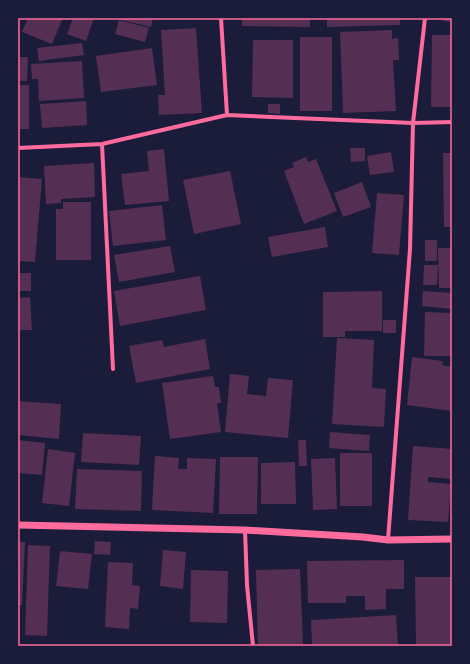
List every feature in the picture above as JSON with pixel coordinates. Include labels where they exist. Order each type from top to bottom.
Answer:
[{"type":"street","points":[[221,18],[228,115]]},
{"type":"street","points":[[388,540],[410,249],[413,123],[425,18]]},
{"type":"street","points":[[18,148],[102,144],[228,115],[413,123],[452,122]]},
{"type":"street","points":[[102,144],[113,369]]},
{"type":"street","points":[[18,525],[245,530],[363,537],[388,540],[452,539]]},
{"type":"street","points":[[245,530],[246,585],[253,646]]},
{"type":"building","points":[[28,18],[63,18],[52,44],[22,32]]},
{"type":"building","points":[[73,18],[94,18],[86,41],[67,34]]},
{"type":"building","points":[[122,18],[153,18],[151,27],[121,20]]},
{"type":"building","points":[[242,18],[310,18],[310,27],[242,26]]},
{"type":"building","points":[[327,18],[400,18],[400,25],[327,27]]},
{"type":"building","points":[[443,18],[452,18],[452,22],[443,21]]},
{"type":"building","points":[[119,20],[149,28],[145,42],[115,34]]},
{"type":"building","points":[[196,28],[202,113],[159,115],[158,95],[165,95],[161,30]]},
{"type":"building","points":[[392,30],[392,39],[398,38],[399,60],[393,60],[396,111],[343,113],[340,32]]},
{"type":"building","points":[[432,35],[452,35],[452,107],[431,107]]},
{"type":"building","points":[[300,37],[332,37],[332,111],[300,111]]},
{"type":"building","points":[[253,40],[293,40],[293,98],[252,97]]},
{"type":"building","points":[[82,43],[84,55],[39,61],[37,48]]},
{"type":"building","points":[[152,48],[157,85],[101,92],[96,56]]},
{"type":"building","points":[[18,57],[28,57],[27,81],[18,81]]},
{"type":"building","points":[[82,61],[84,98],[39,101],[38,79],[32,79],[31,64]]},
{"type":"building","points":[[18,85],[29,85],[29,129],[18,129]]},
{"type":"building","points":[[86,101],[87,125],[42,128],[40,104]]},
{"type":"building","points":[[268,104],[280,104],[280,114],[268,113]]},
{"type":"building","points":[[350,148],[365,148],[365,161],[351,162]]},
{"type":"building","points":[[164,149],[169,201],[125,205],[121,174],[149,171],[147,151]]},
{"type":"building","points":[[391,152],[394,172],[370,175],[367,156]]},
{"type":"building","points":[[443,153],[452,153],[452,227],[444,227]]},
{"type":"building","points":[[306,157],[308,162],[316,159],[337,211],[304,224],[284,171],[294,167],[292,163]]},
{"type":"building","points":[[94,163],[95,197],[61,199],[61,203],[46,204],[44,166]]},
{"type":"building","points":[[230,171],[241,224],[194,234],[183,180]]},
{"type":"building","points":[[18,177],[42,179],[35,262],[18,261]]},
{"type":"building","points":[[362,182],[371,207],[343,217],[334,193]]},
{"type":"building","points":[[377,193],[404,195],[399,255],[372,253]]},
{"type":"building","points":[[63,202],[91,202],[91,260],[56,260],[56,209],[63,209]]},
{"type":"building","points":[[162,205],[166,240],[113,246],[109,211]]},
{"type":"building","points":[[325,227],[328,247],[272,257],[268,237]]},
{"type":"building","points":[[425,240],[437,240],[437,261],[425,261]]},
{"type":"building","points":[[170,246],[175,272],[119,282],[114,255]]},
{"type":"building","points":[[438,248],[452,248],[452,288],[439,288]]},
{"type":"building","points":[[424,265],[438,265],[437,285],[423,285]]},
{"type":"building","points":[[18,273],[31,273],[31,291],[18,291]]},
{"type":"building","points":[[200,276],[206,310],[120,326],[114,291]]},
{"type":"building","points":[[382,291],[382,331],[345,331],[345,337],[323,337],[323,292]]},
{"type":"building","points":[[423,291],[452,293],[452,309],[422,306]]},
{"type":"building","points":[[30,297],[32,330],[18,330],[18,298]]},
{"type":"building","points":[[425,312],[452,313],[452,356],[424,356]]},
{"type":"building","points":[[383,320],[396,320],[396,333],[383,333]]},
{"type":"building","points":[[337,338],[374,340],[372,388],[386,389],[384,427],[332,424]]},
{"type":"building","points":[[205,339],[210,369],[136,383],[129,346],[162,340],[164,347]]},
{"type":"building","points":[[412,357],[443,361],[442,365],[452,367],[452,411],[407,405]]},
{"type":"building","points":[[230,374],[249,376],[247,394],[266,396],[268,378],[293,380],[288,438],[225,432]]},
{"type":"building","points":[[213,376],[215,387],[219,387],[221,403],[217,403],[221,432],[170,439],[162,383]]},
{"type":"building","points":[[18,401],[61,404],[59,439],[18,435]]},
{"type":"building","points":[[330,432],[370,435],[369,451],[329,448]]},
{"type":"building","points":[[83,433],[141,436],[139,465],[81,462]]},
{"type":"building","points":[[18,440],[45,443],[42,475],[18,473]]},
{"type":"building","points":[[298,440],[306,440],[307,466],[299,466]]},
{"type":"building","points":[[413,446],[452,449],[451,479],[428,477],[428,482],[451,484],[448,522],[408,520]]},
{"type":"building","points":[[48,449],[75,453],[69,506],[42,503]]},
{"type":"building","points":[[340,453],[372,453],[372,506],[340,506]]},
{"type":"building","points":[[155,456],[179,458],[178,469],[187,469],[187,458],[216,459],[213,513],[152,510]]},
{"type":"building","points":[[220,457],[258,457],[257,514],[219,514]]},
{"type":"building","points":[[335,458],[337,509],[313,510],[311,459]]},
{"type":"building","points":[[295,462],[296,504],[261,504],[261,463]]},
{"type":"building","points":[[77,469],[142,471],[141,511],[75,509]]},
{"type":"building","points":[[95,541],[111,542],[110,555],[94,554]]},
{"type":"building","points":[[18,542],[25,542],[22,605],[18,605]]},
{"type":"building","points":[[28,545],[50,546],[47,636],[25,635]]},
{"type":"building","points":[[163,550],[186,552],[183,589],[160,586]]},
{"type":"building","points":[[60,551],[92,554],[88,589],[56,586]]},
{"type":"building","points":[[404,560],[404,589],[386,589],[386,609],[365,610],[365,596],[346,596],[346,603],[308,603],[307,561]]},
{"type":"building","points":[[108,562],[133,563],[132,585],[140,586],[138,609],[130,608],[129,629],[105,627]]},
{"type":"building","points":[[300,569],[303,646],[258,646],[256,570]]},
{"type":"building","points":[[191,570],[228,571],[227,623],[190,622]]},
{"type":"building","points":[[415,577],[452,577],[452,646],[416,646]]},
{"type":"building","points":[[396,615],[398,646],[312,646],[311,620]]}]
